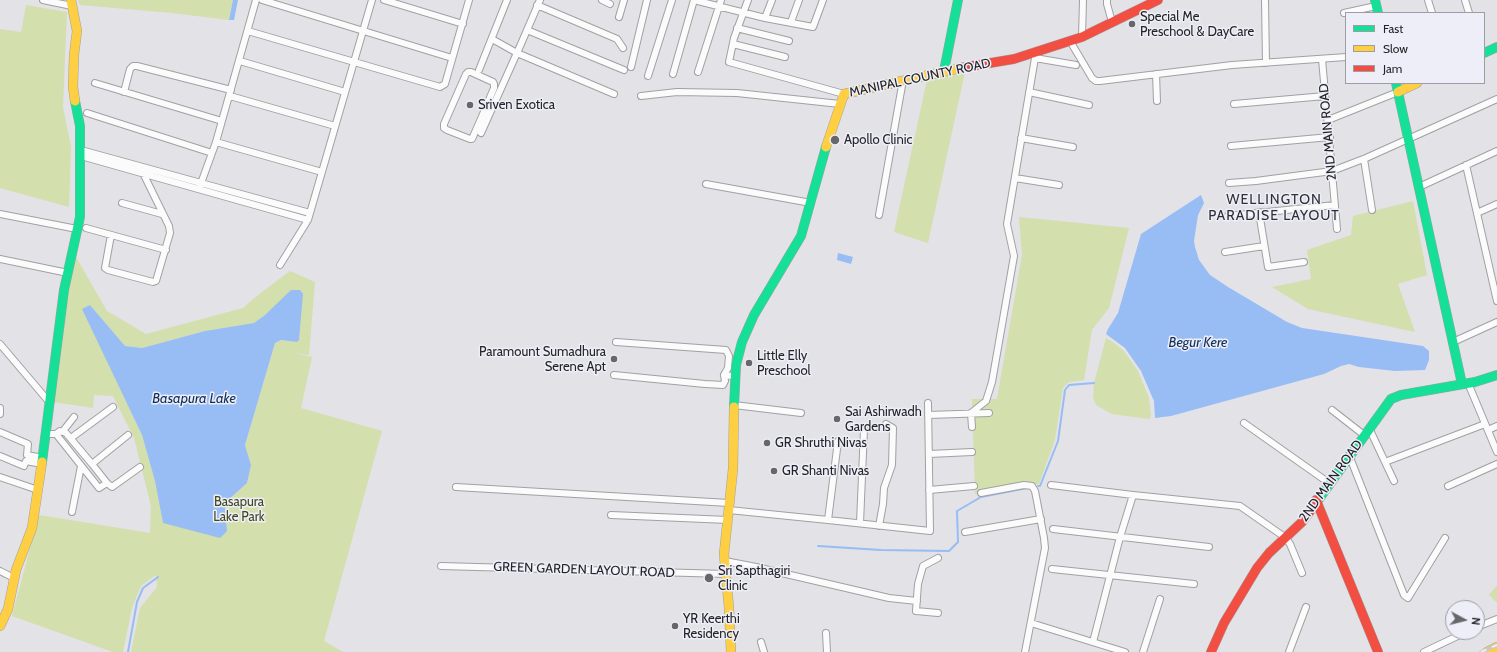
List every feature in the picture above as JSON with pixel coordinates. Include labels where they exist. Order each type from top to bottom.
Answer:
[{"type":"street","points":[[0,626],[8,609],[14,578],[32,528],[46,434],[60,319],[68,273],[82,229],[80,217],[80,126],[73,87],[74,55],[77,31],[72,3],[44,0]]},
{"type":"street","points":[[200,186],[216,142],[256,0]]},
{"type":"street","points":[[262,0],[452,58]]},
{"type":"street","points":[[280,265],[308,220],[372,0]]},
{"type":"street","points":[[384,0],[463,24]]},
{"type":"street","points":[[248,31],[440,87],[444,84],[469,0]]},
{"type":"street","points":[[479,70],[507,0]]},
{"type":"street","points":[[602,0],[610,4]]},
{"type":"street","points":[[619,17],[624,0]]},
{"type":"street","points":[[631,67],[647,0]]},
{"type":"street","points":[[648,76],[672,0]]},
{"type":"street","points":[[673,74],[695,0],[720,3],[743,12],[766,18],[813,27],[823,0]]},
{"type":"street","points":[[748,0],[737,28],[729,62],[844,94]]},
{"type":"street","points":[[766,18],[772,0]]},
{"type":"street","points":[[791,22],[799,0]]},
{"type":"street","points":[[944,71],[958,0]]},
{"type":"street","points":[[1082,37],[1083,0]]},
{"type":"street","points":[[1107,0],[1112,22]]},
{"type":"street","name":"MANIPAL COUNTY ROAD","points":[[731,652],[724,554],[733,469],[735,376],[742,342],[754,316],[801,236],[826,145],[844,94],[944,71],[1036,55],[1082,37],[1158,0]]},
{"type":"street","points":[[1265,0],[1266,63]]},
{"type":"street","points":[[1428,0],[1432,12]]},
{"type":"street","points":[[1465,0],[1469,12]]},
{"type":"street","points":[[492,102],[494,88],[493,82],[468,72],[444,124],[444,128],[472,139],[485,116],[517,53],[538,3],[617,39],[623,48]]},
{"type":"street","points":[[698,72],[720,3]]},
{"type":"street","points":[[1349,12],[1376,6]]},
{"type":"street","points":[[737,28],[789,41]]},
{"type":"street","points":[[527,30],[624,70]]},
{"type":"street","points":[[492,39],[517,53],[614,94]]},
{"type":"street","points":[[1070,41],[1092,78],[1096,81],[1232,65],[1345,57]]},
{"type":"street","points":[[733,44],[785,57]]},
{"type":"street","points":[[1485,53],[1497,47]]},
{"type":"street","points":[[971,413],[986,401],[992,382],[1014,256],[1008,224],[1021,138],[1036,55],[1076,64]]},
{"type":"street","name":"2ND MAIN ROAD","points":[[1322,59],[1330,136],[1337,229]]},
{"type":"street","points":[[240,61],[345,92]]},
{"type":"street","points":[[124,92],[130,69],[133,66],[137,66],[335,126]]},
{"type":"street","points":[[1156,74],[1157,101]]},
{"type":"street","points":[[879,215],[903,80]]},
{"type":"street","points":[[95,83],[222,121]]},
{"type":"street","points":[[1328,120],[1397,87],[1412,84]]},
{"type":"street","points":[[1397,87],[1453,342],[1465,384],[1488,430],[1497,452]]},
{"type":"street","points":[[640,96],[677,92],[737,94],[840,104]]},
{"type":"street","points":[[1029,92],[1089,105]]},
{"type":"street","points":[[1234,104],[1325,96]]},
{"type":"street","points":[[1229,183],[1332,171],[1364,160],[1409,138],[1497,99]]},
{"type":"street","points":[[86,113],[212,153]]},
{"type":"street","points":[[481,133],[485,116]]},
{"type":"street","points":[[1231,146],[1330,136]]},
{"type":"street","points":[[1021,138],[1073,147]]},
{"type":"street","points":[[216,142],[322,172]]},
{"type":"street","points":[[1419,187],[1497,151]]},
{"type":"street","points":[[81,153],[143,173],[310,213]]},
{"type":"street","points":[[81,153],[200,186],[308,220]]},
{"type":"street","points":[[1364,160],[1372,210]]},
{"type":"street","points":[[1466,165],[1495,283],[1497,301]]},
{"type":"street","points":[[112,235],[105,268],[153,282],[156,281],[170,233],[169,226],[143,173]]},
{"type":"street","points":[[1015,178],[1059,185]]},
{"type":"street","points":[[706,184],[811,203]]},
{"type":"street","points":[[122,203],[162,214]]},
{"type":"street","points":[[1477,213],[1497,204]]},
{"type":"street","points":[[1228,216],[1334,205]]},
{"type":"street","points":[[1259,212],[1268,267],[1304,262]]},
{"type":"street","points":[[0,214],[112,235],[166,250]]},
{"type":"street","points":[[1225,252],[1264,246]]},
{"type":"street","points":[[0,259],[68,273]]},
{"type":"street","points":[[1453,342],[1497,322]]},
{"type":"street","points":[[614,375],[723,385],[725,381],[724,375],[728,368],[729,356],[726,350],[616,342]]},
{"type":"street","points":[[0,344],[50,403]]},
{"type":"street","points":[[724,375],[735,376]]},
{"type":"street","name":"2ND MAIN ROAD","points":[[1211,652],[1224,623],[1254,571],[1262,560],[1302,522],[1316,500],[1386,403],[1395,396],[1465,384],[1497,375]]},
{"type":"street","points":[[456,488],[729,506],[828,520],[930,531],[928,403]]},
{"type":"street","points":[[734,405],[801,413]]},
{"type":"street","points":[[0,408],[0,414]]},
{"type":"street","points":[[71,438],[113,408]]},
{"type":"street","points":[[1332,410],[1367,431],[1394,481]]},
{"type":"street","points":[[928,415],[989,412]]},
{"type":"street","points":[[971,413],[972,428]]},
{"type":"street","points":[[46,434],[56,434],[63,431],[74,417]]},
{"type":"street","points":[[1244,423],[1329,483]]},
{"type":"street","points":[[879,526],[884,488],[892,465],[893,428],[886,424]]},
{"type":"street","points":[[1385,462],[1485,424]]},
{"type":"street","points":[[1488,430],[1497,426]]},
{"type":"street","points":[[860,523],[864,429]]},
{"type":"street","points":[[63,431],[71,438],[107,484],[112,487],[140,467]]},
{"type":"street","points":[[0,432],[29,445],[27,458],[25,465],[23,466],[0,456]]},
{"type":"street","points":[[56,434],[99,488],[107,484]]},
{"type":"street","points":[[92,464],[128,435]]},
{"type":"street","points":[[828,520],[838,441]]},
{"type":"street","points":[[929,454],[972,452]]},
{"type":"street","points":[[1349,455],[1404,596],[1408,598],[1445,538]]},
{"type":"street","points":[[27,458],[42,461]]},
{"type":"street","points":[[1448,486],[1497,464]]},
{"type":"street","points":[[72,512],[81,466]]},
{"type":"street","points":[[0,477],[38,490]]},
{"type":"street","points":[[1051,484],[1133,495],[1240,506],[1286,538],[1302,573]]},
{"type":"street","points":[[981,493],[1024,485],[1032,486],[1035,491],[1045,548],[1025,652]]},
{"type":"street","points":[[930,490],[974,486]]},
{"type":"street","points":[[1093,642],[1120,537],[1133,495]]},
{"type":"street","points":[[1316,500],[1378,652]]},
{"type":"street","points":[[611,515],[728,520]]},
{"type":"street","points":[[965,532],[1041,519]]},
{"type":"street","points":[[1053,529],[1210,547]]},
{"type":"street","points":[[938,558],[923,566],[918,584],[916,610],[938,613]]},
{"type":"street","points":[[725,561],[889,598],[917,601]]},
{"type":"street","name":"GREEN GARDEN LAYOUT ROAD","points":[[441,566],[726,574]]},
{"type":"street","points":[[1052,569],[1194,584]]},
{"type":"street","points":[[0,571],[14,578]]},
{"type":"street","points":[[1143,652],[1160,599]]},
{"type":"street","points":[[1290,652],[1306,607]]},
{"type":"street","points":[[1485,624],[1497,619]]},
{"type":"street","points":[[1031,623],[1125,652]]},
{"type":"street","points":[[826,633],[827,652]]},
{"type":"street","points":[[1424,652],[1449,640]]},
{"type":"street","points":[[761,642],[764,652]]},
{"type":"street","points":[[1486,652],[1497,647]]},
{"type":"green space","points":[[78,0],[233,0],[229,20],[172,13],[80,5]]},
{"type":"green space","points":[[26,5],[67,12],[63,107],[71,147],[69,207],[0,188],[0,29],[21,32]]},
{"type":"green space","points":[[965,72],[928,243],[894,232],[927,80]]},
{"type":"green space","points":[[1413,201],[1427,275],[1398,284],[1415,332],[1308,309],[1272,287],[1311,279],[1307,250],[1351,235],[1353,216]]},
{"type":"green space","points":[[1019,217],[1129,228],[1109,308],[1092,330],[1084,380],[1069,382],[1063,388],[1055,440],[1039,484],[975,494],[972,399],[997,399],[1022,255]]},
{"type":"green space","name":"Basapura Lake Park","points":[[76,257],[107,311],[146,334],[243,308],[290,271],[315,282],[309,355],[294,353],[312,357],[301,408],[382,431],[324,641],[343,652],[131,652],[140,608],[157,587],[156,575],[141,586],[132,608],[123,652],[113,652],[12,616],[39,515],[150,533],[151,506],[134,438],[113,396],[94,395],[93,408],[53,402],[66,303]],"holes":[[[90,305],[125,346],[142,348],[205,331],[254,323],[265,315],[297,342],[281,340],[275,343],[245,445],[251,465],[247,483],[226,502],[225,510],[227,531],[163,523],[155,480],[142,435],[83,309]]]},
{"type":"green space","points":[[1106,338],[1124,351],[1138,371],[1149,398],[1151,416],[1149,419],[1112,414],[1096,405],[1093,397],[1094,383]]},
{"type":"green space","points":[[1497,585],[1497,603],[1489,595]]},
{"type":"water","points":[[233,0],[238,0],[234,20],[229,20]]},
{"type":"water","name":"Begur Kere","points":[[1201,195],[1204,203],[1198,215],[1194,241],[1199,260],[1210,275],[1287,322],[1302,328],[1423,346],[1429,351],[1429,360],[1425,370],[1395,371],[1359,367],[1349,364],[1324,374],[1171,416],[1155,418],[1154,401],[1141,371],[1125,348],[1106,334],[1118,313],[1141,234]]},
{"type":"water","points":[[838,253],[853,257],[851,264],[837,260]]},
{"type":"water","name":"Basapura Lake","points":[[291,290],[300,290],[303,294],[299,340],[297,342],[281,340],[275,343],[245,445],[251,465],[247,483],[226,502],[225,510],[227,531],[220,538],[163,523],[155,481],[142,435],[82,309],[90,305],[125,346],[142,348],[205,331],[254,323],[265,315]]},
{"type":"waterway","points":[[1038,486],[1040,486],[1058,441],[1065,390],[1069,385],[1094,383]]},
{"type":"waterway","points":[[818,546],[881,550],[949,551],[958,542],[957,511],[981,497],[1027,488]]},
{"type":"waterway","points":[[128,652],[137,602],[143,588],[158,577]]},
{"type":"railway","points":[[1481,652],[1497,645]]},
{"type":"traffic: fast","points":[[944,71],[958,0]]},
{"type":"traffic: fast","points":[[1375,0],[1378,12]]},
{"type":"traffic: fast","points":[[1485,53],[1497,47]]},
{"type":"traffic: fast","points":[[1396,84],[1462,384]]},
{"type":"traffic: fast","points":[[42,462],[64,290],[80,217],[80,126],[75,101]]},
{"type":"traffic: fast","points":[[734,407],[736,365],[742,342],[754,315],[801,236],[826,147]]},
{"type":"traffic: fast","points":[[1316,503],[1391,399],[1401,395],[1475,382],[1497,375]]},
{"type":"traffic: slow","points":[[71,0],[77,31],[74,55],[73,87],[75,101]]},
{"type":"traffic: slow","points":[[826,147],[844,94],[960,68]]},
{"type":"traffic: slow","points":[[1398,92],[1415,84]]},
{"type":"traffic: slow","points":[[731,652],[724,554],[733,469],[734,407]]},
{"type":"traffic: slow","points":[[0,626],[8,609],[16,570],[32,528],[42,462]]},
{"type":"traffic: slow","points":[[1487,652],[1497,647]]},
{"type":"traffic: jam","points":[[960,68],[1014,59],[1082,37],[1158,0]]},
{"type":"traffic: jam","points":[[1316,500],[1378,652]]},
{"type":"traffic: jam","points":[[1211,652],[1224,623],[1257,568],[1269,553],[1302,522],[1316,503]]},
{"type":"place","name":"Special Me Preschool & DayCare","points":[[1132,24]]},
{"type":"place","name":"Sriven Exotica","points":[[470,105]]},
{"type":"place","name":"Apollo Clinic","points":[[835,140]]},
{"type":"place","name":"Paramount Sumadhura Serene Apt","points":[[614,359]]},
{"type":"place","name":"Little Elly Preschool","points":[[749,363]]},
{"type":"place","name":"Sai Ashirwadh Gardens","points":[[837,419]]},
{"type":"place","name":"GR Shruthi Nivas","points":[[767,443]]},
{"type":"place","name":"GR Shanti Nivas","points":[[774,471]]},
{"type":"place","name":"Sri Sapthagiri Clinic","points":[[709,578]]},
{"type":"place","name":"YR Keerthi Residency","points":[[675,626]]},
{"type":"district","name":"WELLINGTON PARADISE LAYOUT","points":[[1274,208]]}]
